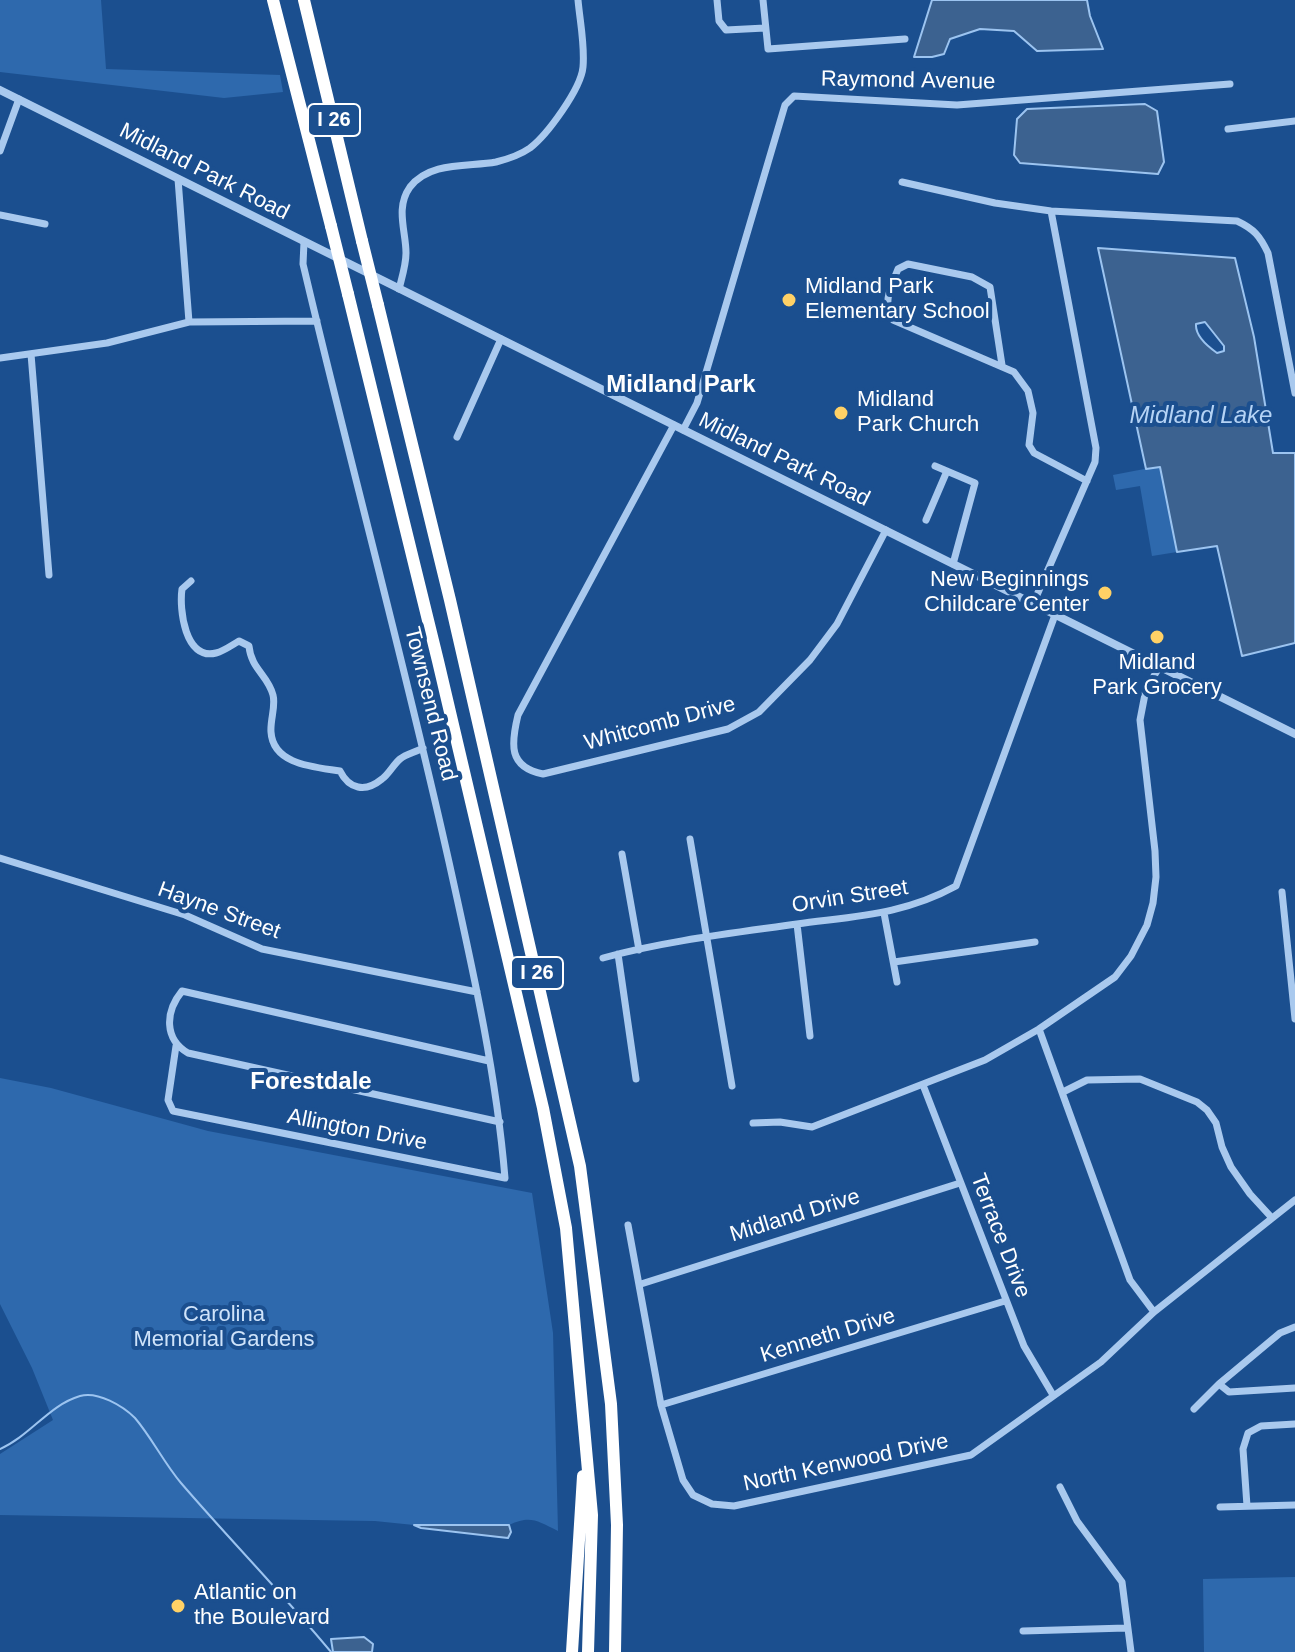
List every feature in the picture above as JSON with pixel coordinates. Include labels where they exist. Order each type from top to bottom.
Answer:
[{"type":"highway","name":"I 26","points":[[273,0],[435,645],[543,1108],[566,1228],[592,1515],[588,1652]]},
{"type":"highway","name":"I 26","points":[[304,0],[450,600],[580,1166],[611,1404],[617,1525],[615,1652]]},
{"type":"highway","points":[[572,1652],[585,1416]]},
{"type":"street","points":[[399,289],[406,252],[403,207],[410,188],[423,177],[456,165],[495,162],[516,156],[532,147],[563,108],[583,70],[578,0]]},
{"type":"street","points":[[717,0],[719,21],[726,30],[765,28]]},
{"type":"street","points":[[763,0],[768,49],[905,39]]},
{"type":"street","name":"Raymond Avenue","points":[[683,430],[697,403],[785,105],[794,96],[957,105],[1230,84]]},
{"type":"street","name":"Midland Park Road","points":[[0,90],[1295,734]]},
{"type":"street","points":[[0,151],[19,99]]},
{"type":"street","points":[[1228,129],[1295,121]]},
{"type":"street","points":[[178,179],[189,322]]},
{"type":"street","points":[[902,182],[995,203],[1051,211],[1237,221],[1252,228],[1260,236],[1268,253],[1295,393]]},
{"type":"street","points":[[1033,604],[1095,462],[1096,448],[1051,211]]},
{"type":"street","points":[[0,215],[45,224]]},
{"type":"street","name":"Townsend Road","points":[[304,242],[303,264],[423,748],[477,992],[500,1122],[505,1178]]},
{"type":"street","points":[[1002,365],[990,287],[972,277],[908,264],[898,269],[886,299],[887,310],[893,320],[1014,372],[1028,391],[1033,413],[1029,445],[1034,453],[1087,481]]},
{"type":"street","points":[[0,358],[107,343],[189,322],[317,321]]},
{"type":"street","points":[[457,437],[501,339]]},
{"type":"street","points":[[1285,341],[1295,339]]},
{"type":"street","points":[[31,354],[49,575]]},
{"type":"street","name":"Whitcomb Drive","points":[[674,425],[518,715],[512,738],[514,751],[519,763],[528,771],[543,774],[742,723],[759,712],[819,648],[837,624],[886,530]]},
{"type":"street","points":[[935,466],[975,483],[953,564]]},
{"type":"street","points":[[926,520],[947,471]]},
{"type":"street","points":[[191,581],[182,589],[179,605],[190,639],[201,652],[215,654],[239,641],[249,646],[250,660],[274,697],[270,730],[273,743],[284,755],[317,770],[340,771],[345,782],[352,787],[368,787],[382,780],[400,759],[423,748]]},
{"type":"street","name":"Orvin Street","points":[[603,958],[797,924],[884,913],[927,902],[956,886],[1055,615]]},
{"type":"street","points":[[753,1123],[780,1122],[812,1127],[985,1060],[1039,1029],[1115,977],[1131,956],[1147,925],[1156,877],[1140,720],[1146,689],[1160,666]]},
{"type":"street","points":[[690,839],[732,1086]]},
{"type":"street","points":[[622,854],[639,950]]},
{"type":"street","name":"Hayne Street","points":[[0,858],[185,915],[262,949],[477,992]]},
{"type":"street","points":[[1282,892],[1295,1019]]},
{"type":"street","points":[[884,913],[897,982]]},
{"type":"street","points":[[797,924],[810,1036]]},
{"type":"street","points":[[894,962],[1035,942]]},
{"type":"street","points":[[618,954],[636,1079]]},
{"type":"street","points":[[489,1061],[182,991],[174,1001],[170,1022],[176,1046],[188,1053],[500,1122]]},
{"type":"street","points":[[1039,1029],[1130,1280],[1154,1312]]},
{"type":"street","name":"Allington Drive","points":[[176,1046],[168,1100],[173,1111],[505,1178]]},
{"type":"street","points":[[1063,1092],[1087,1080],[1140,1079],[1197,1102],[1216,1123],[1231,1167],[1272,1218]]},
{"type":"street","name":"Terrace Drive","points":[[923,1085],[1005,1301],[1024,1346],[1053,1395]]},
{"type":"street","name":"Midland Drive","points":[[641,1284],[960,1183]]},
{"type":"street","name":"North Kenwood Drive","points":[[628,1225],[661,1405],[683,1480],[693,1495],[712,1504],[734,1506],[971,1455],[1101,1362],[1154,1312],[1295,1200]]},
{"type":"street","name":"Kenneth Drive","points":[[661,1405],[1005,1301]]},
{"type":"street","points":[[1194,1409],[1280,1333],[1295,1327]]},
{"type":"street","points":[[1219,1384],[1229,1392],[1295,1388]]},
{"type":"street","points":[[1247,1506],[1243,1449],[1248,1433],[1261,1426],[1295,1424]]},
{"type":"street","points":[[1060,1487],[1077,1521],[1122,1582],[1131,1652]]},
{"type":"street","points":[[1220,1507],[1295,1505]]},
{"type":"street","points":[[1023,1631],[1126,1628]]},
{"type":"green space","points":[[0,0],[101,0],[106,69],[280,75],[283,92],[224,98],[0,72]]},
{"type":"green space","points":[[1160,466],[1177,552],[1152,556],[1140,486],[1116,490],[1113,475]]},
{"type":"green space","name":"Carolina Memorial Gardens","points":[[0,1078],[51,1088],[208,1131],[532,1193],[553,1333],[558,1531],[529,1520],[509,1525],[414,1525],[375,1521],[0,1515],[0,1454],[53,1420],[32,1368],[0,1304]]},
{"type":"green space","points":[[1295,1577],[1295,1652],[1204,1652],[1203,1579]]},
{"type":"water","points":[[932,0],[1087,0],[1103,49],[1037,51],[1014,31],[980,29],[950,39],[944,54],[914,57]]},
{"type":"water","points":[[1145,104],[1157,111],[1164,162],[1158,174],[1020,163],[1014,155],[1017,119],[1027,109]]},
{"type":"water","name":"Midland Lake","points":[[1098,248],[1235,258],[1254,337],[1273,453],[1295,453],[1295,643],[1242,656],[1217,546],[1177,552],[1160,467],[1146,469]],"holes":[[[1205,322],[1224,346],[1224,351],[1217,353],[1213,350],[1200,337],[1196,324]]]},
{"type":"water","points":[[414,1525],[509,1525],[511,1532],[508,1538]]},
{"type":"water","points":[[364,1637],[373,1644],[372,1652],[333,1652],[331,1639]]},
{"type":"waterway","points":[[0,1449],[69,1400],[87,1395],[117,1404],[135,1418],[181,1483],[331,1652]]},
{"type":"place","name":"Midland Park Elementary School","points":[[789,300]]},
{"type":"place","name":"Midland Park Church","points":[[841,413]]},
{"type":"place","name":"New Beginnings Childcare Center","points":[[1105,593]]},
{"type":"place","name":"Midland Park Grocery","points":[[1157,637]]},
{"type":"place","name":"Atlantic on the Boulevard","points":[[178,1606]]},
{"type":"district","name":"Midland Park","points":[[681,385]]},
{"type":"district","name":"Forestdale","points":[[311,1082]]}]
